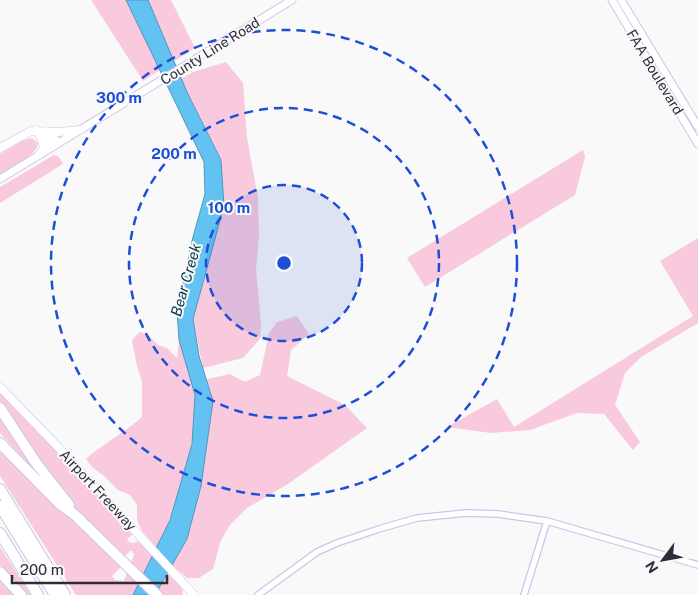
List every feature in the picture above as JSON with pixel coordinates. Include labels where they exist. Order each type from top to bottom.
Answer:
[{"type":"highway","points":[[0,408],[36,463],[67,502],[74,514]]},
{"type":"highway","points":[[0,443],[61,505],[74,514],[158,595]]},
{"type":"highway","points":[[0,489],[65,595]]},
{"type":"highway","points":[[0,506],[55,595]]},
{"type":"highway","points":[[0,516],[48,595]]},
{"type":"highway","points":[[0,533],[38,595]]},
{"type":"highway","points":[[0,572],[22,595]]},
{"type":"main road","points":[[0,148],[26,132],[36,130],[59,132],[80,130]]},
{"type":"main road","points":[[36,130],[49,132],[55,145]]},
{"type":"main road","points":[[36,130],[44,146],[39,155]]},
{"type":"main road","name":"Airport Freeway","points":[[0,388],[192,592]]},
{"type":"street","name":"County Line Road","points":[[0,179],[292,0]]},
{"type":"street","name":"FAA Boulevard","points":[[617,1],[675,97],[698,144]]},
{"type":"street","name":"FAA Boulevard","points":[[675,97],[698,127]]},
{"type":"street","points":[[258,595],[317,552],[378,529],[417,518],[466,513],[498,514],[547,521],[698,565]]},
{"type":"street","points":[[524,595],[547,521]]},
{"type":"shaded area","points":[[91,0],[171,0],[195,48],[143,81]]},
{"type":"shaded area","points":[[226,62],[243,83],[247,138],[258,198],[259,237],[256,269],[261,324],[260,339],[243,358],[203,368],[193,319],[224,206],[221,160],[181,79],[193,72]]},
{"type":"shaded area","points":[[32,138],[38,143],[32,153],[0,174],[0,154],[22,141]]},
{"type":"shaded area","points":[[583,150],[585,157],[575,195],[425,287],[407,258]]},
{"type":"shaded area","points":[[54,155],[58,156],[63,164],[0,203],[0,187]]},
{"type":"shaded area","points":[[698,238],[698,323],[641,357],[625,373],[615,405],[640,442],[633,450],[604,414],[577,413],[530,430],[491,433],[447,427],[497,399],[514,427],[693,316],[660,261]]},
{"type":"shaded area","points":[[297,316],[309,334],[291,350],[287,376],[345,405],[367,428],[288,484],[247,508],[229,526],[220,543],[213,569],[199,578],[187,578],[172,565],[187,539],[213,403],[207,379],[230,374],[245,382],[260,375],[269,333],[277,322]]},
{"type":"shaded area","points":[[140,332],[148,335],[158,345],[167,348],[177,358],[179,340],[191,375],[195,396],[193,434],[185,474],[172,513],[157,548],[142,531],[137,520],[137,505],[130,495],[118,490],[92,467],[86,459],[142,417],[142,381],[132,340]]},
{"type":"shaded area","points":[[0,390],[130,531],[132,535],[127,539],[129,542],[138,541],[153,557],[144,575],[131,563],[134,555],[132,551],[124,557],[80,513],[55,483],[0,401]]},
{"type":"shaded area","points":[[0,413],[35,469],[0,433]]},
{"type":"shaded area","points":[[0,450],[121,567],[112,576],[115,580],[124,581],[127,573],[139,585],[133,595],[76,595],[0,476]]},
{"type":"shaded area","points":[[0,547],[31,595],[27,595],[0,565]]},
{"type":"shaded area","points":[[167,573],[183,589],[182,595],[164,595],[158,589]]},
{"type":"shaded area","points":[[0,575],[17,595],[0,595]]},
{"type":"water","name":"Bear Creek","points":[[126,0],[148,0],[187,92],[221,160],[224,206],[193,319],[199,356],[213,401],[201,486],[187,539],[155,595],[133,595],[170,520],[192,444],[195,395],[179,340],[177,311],[193,237],[205,194],[204,162]]}]
